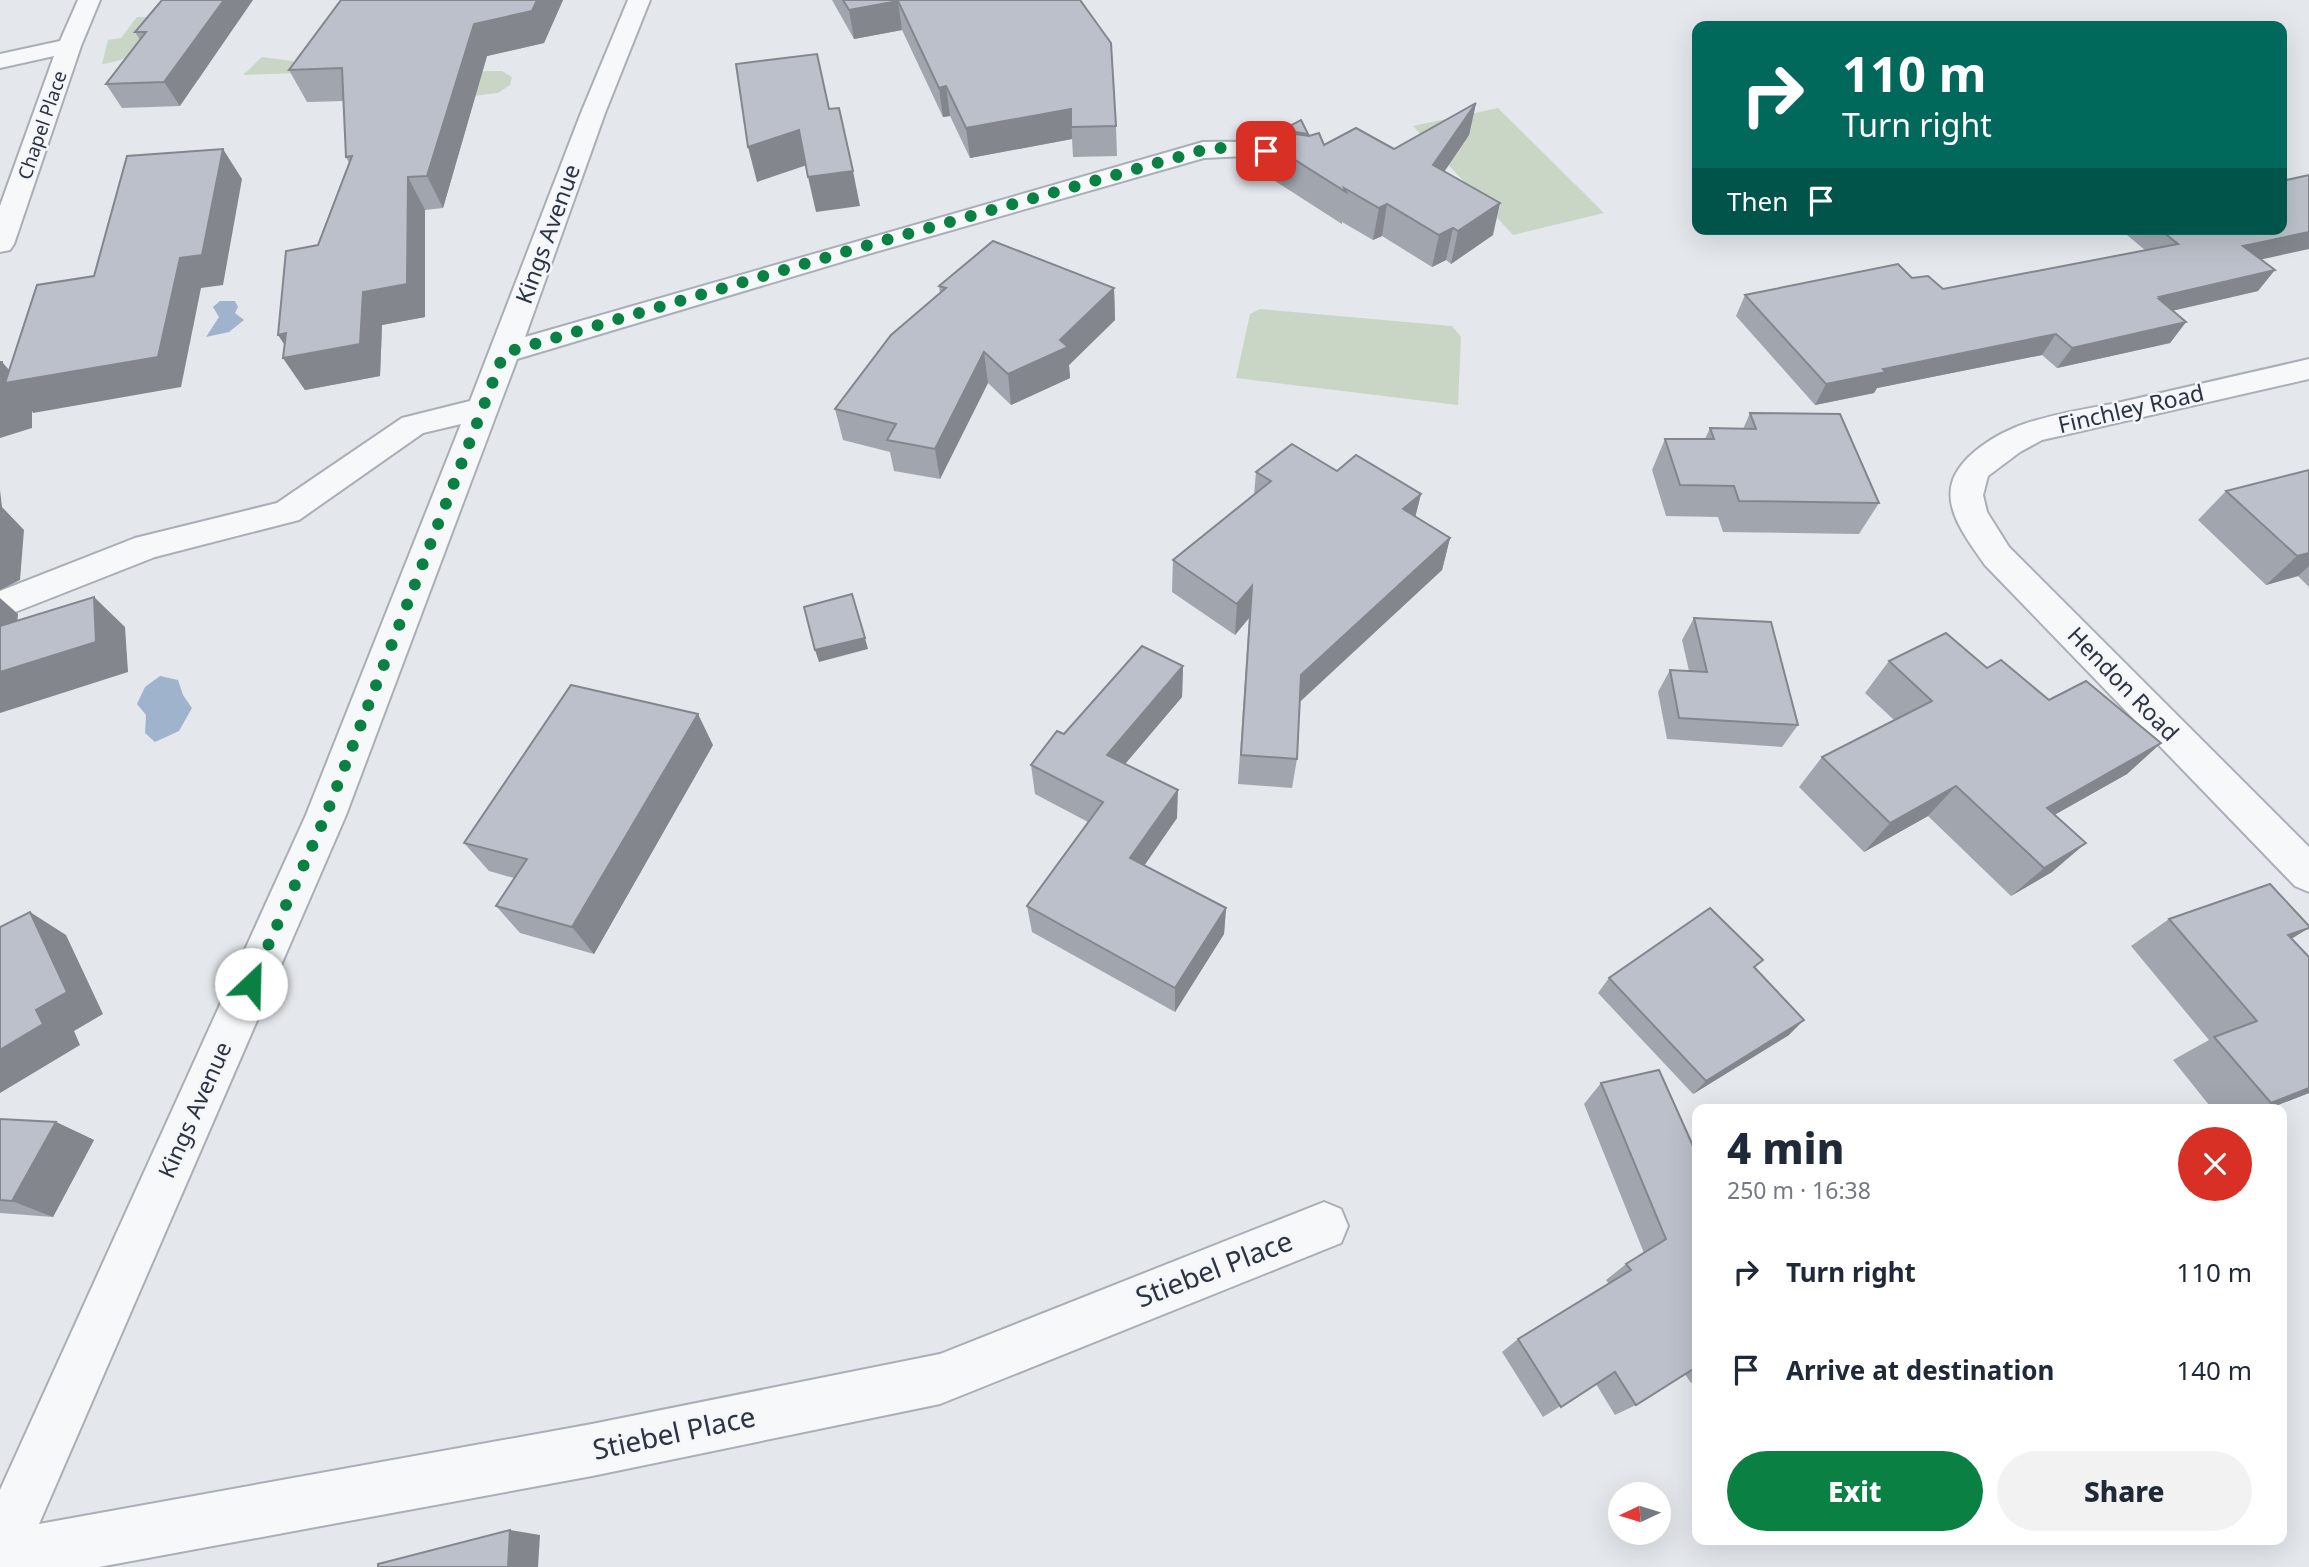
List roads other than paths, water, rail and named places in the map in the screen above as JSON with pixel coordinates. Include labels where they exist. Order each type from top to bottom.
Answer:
[{"type":"street","name":"Chapel Place","points":[[0,244],[69,46],[89,0]]},
{"type":"street","name":"Kings Avenue","points":[[0,1551],[326,815],[504,353],[593,113],[639,0]]},
{"type":"street","points":[[0,61],[69,46]]},
{"type":"street","points":[[504,353],[898,236],[1203,150],[1246,148],[1306,157]]},
{"type":"street","name":"Finchley Road","points":[[1969,479],[1991,453],[2033,432],[2309,369]]},
{"type":"street","points":[[0,605],[147,547],[287,512],[413,425],[483,408]]},
{"type":"street","name":"Hendon Road","points":[[1969,479],[1966,496],[1970,517],[1997,556],[2309,874]]},
{"type":"street","name":"Stiebel Place","points":[[0,1558],[578,1453],[940,1379],[1324,1226]]},
{"type":"water","points":[[220,301],[235,301],[238,307],[235,313],[244,320],[229,332],[206,337],[219,317],[213,307]]},
{"type":"water","points":[[160,676],[178,680],[183,695],[192,708],[179,731],[155,742],[145,733],[146,715],[137,704],[145,687]]}]
